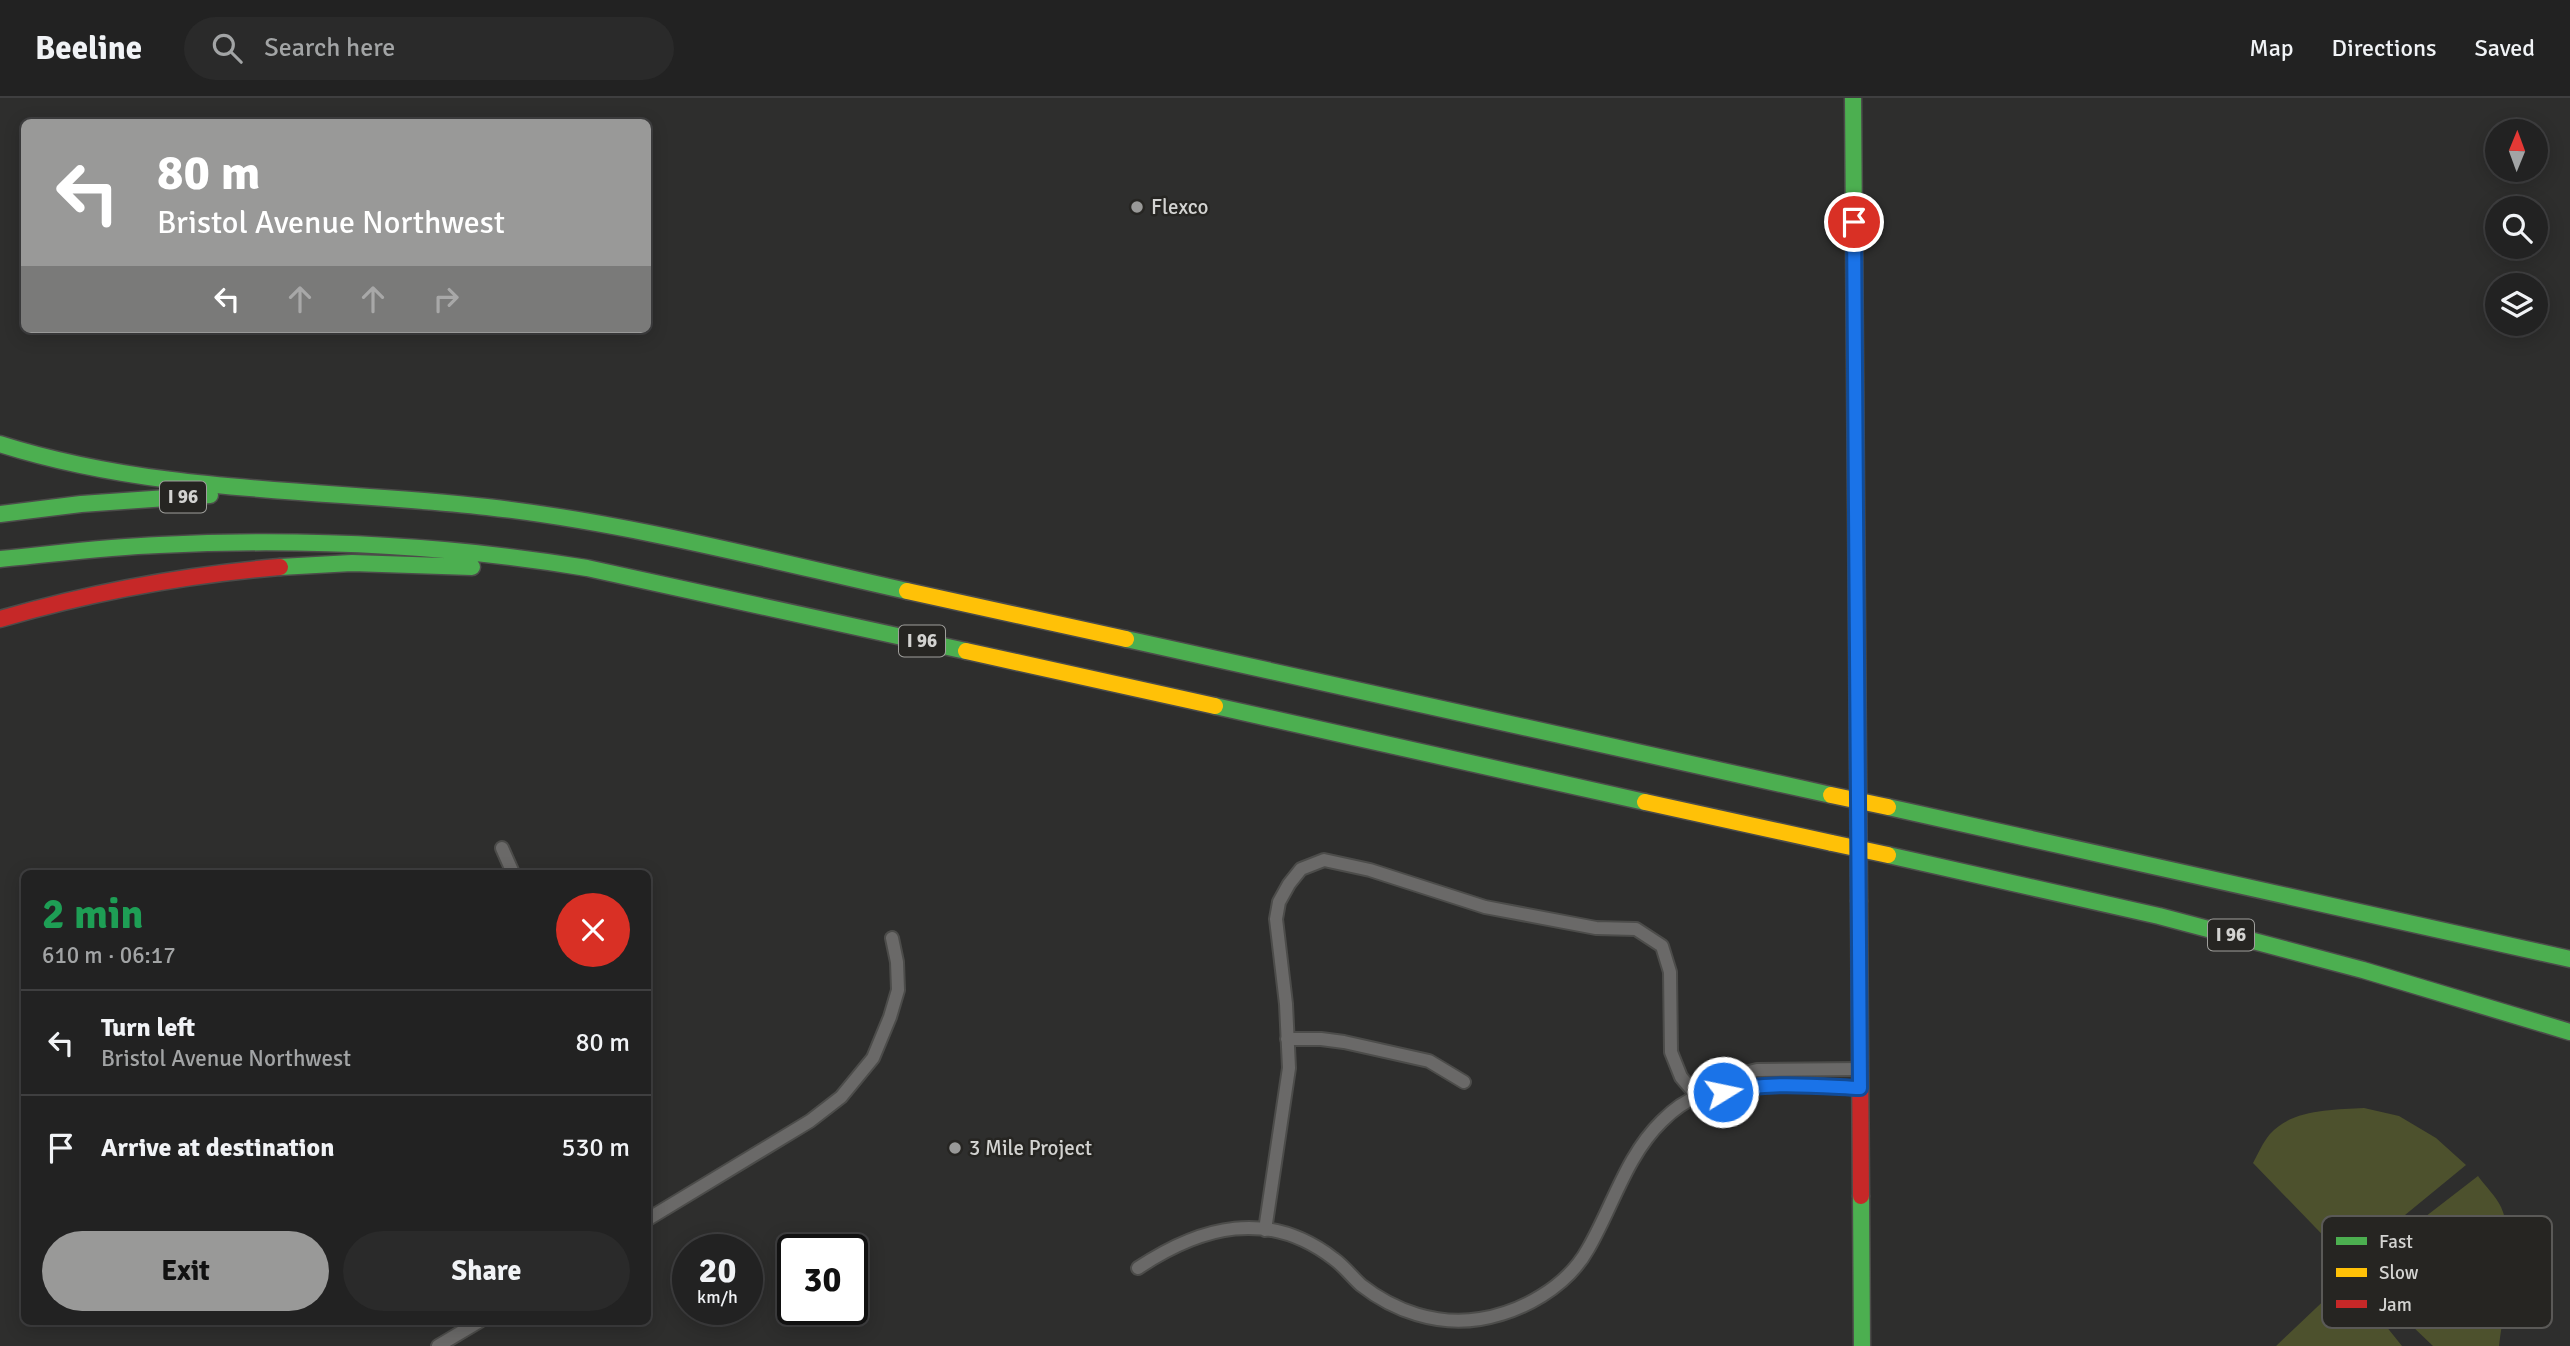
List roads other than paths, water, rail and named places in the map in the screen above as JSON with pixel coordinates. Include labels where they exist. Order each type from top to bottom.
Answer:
[{"type":"main road","points":[[1853,98],[1862,1346]]},
{"type":"main road","points":[[0,444],[71,465],[146,479],[366,496]]},
{"type":"main road","name":"I 96","points":[[0,514],[81,504],[201,496],[366,496],[497,508],[647,532],[2570,959]]},
{"type":"main road","name":"I 96","points":[[0,559],[196,543],[285,542],[360,544],[533,559],[587,568],[2159,916],[2363,970],[2570,1032]]},
{"type":"main road","points":[[0,619],[77,597],[139,584],[314,564],[403,563],[482,567],[709,595]]},
{"type":"street","points":[[502,848],[512,870]]},
{"type":"street","points":[[1265,1230],[1289,1068],[1276,919],[1279,902],[1301,869],[1324,860],[1370,870],[1485,907],[1596,928],[1636,929],[1662,946],[1670,972],[1671,1052],[1681,1077],[1698,1097]]},
{"type":"street","points":[[651,1217],[810,1121],[841,1097],[873,1058],[890,1017],[898,990],[897,962],[892,938]]},
{"type":"street","points":[[1287,1039],[1344,1042],[1429,1061],[1464,1082]]},
{"type":"street","points":[[1698,1097],[1704,1083],[1757,1070],[1860,1069]]},
{"type":"street","points":[[1138,1268],[1164,1251],[1199,1235],[1242,1228],[1265,1230],[1304,1241],[1321,1250],[1381,1299],[1407,1312],[1456,1321],[1505,1313],[1533,1301],[1557,1284],[1575,1266],[1587,1251],[1633,1159],[1651,1132],[1670,1113],[1698,1097],[1708,1097],[1744,1087],[1860,1088]]},
{"type":"street","points":[[438,1346],[473,1325]]},
{"type":"place","name":"Flexco","points":[[1137,207]]},
{"type":"place","name":"3 Mile Project","points":[[955,1148]]}]
